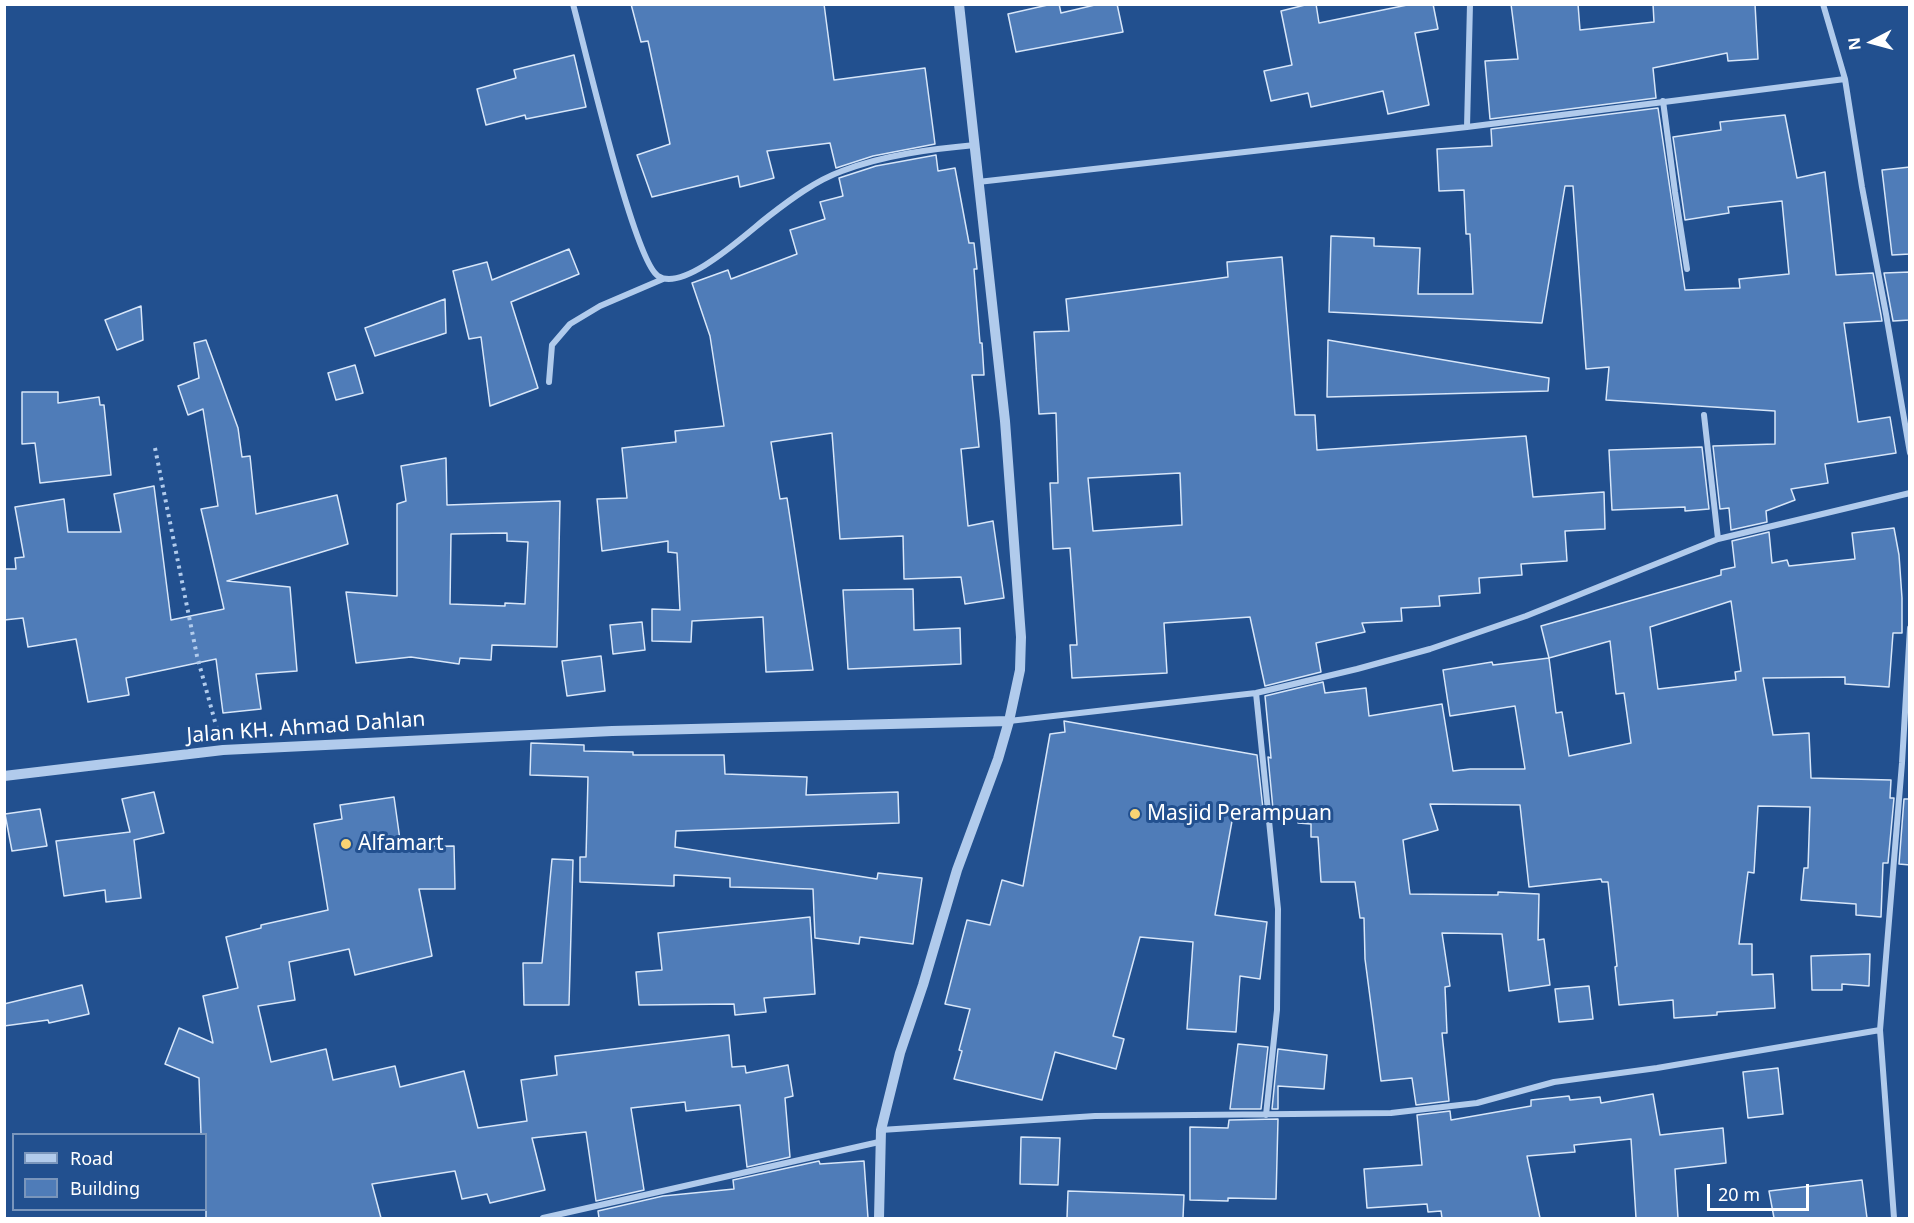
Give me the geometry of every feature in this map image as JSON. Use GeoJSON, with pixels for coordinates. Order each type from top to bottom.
{"type":"FeatureCollection","features":[{"type":"Feature","properties":{"kind":"street"},"geometry":{"type":"LineString","coordinates":[[573,4],[616,171],[642,248],[655,275],[663,279]]}},
{"type":"Feature","properties":{"kind":"street"},"geometry":{"type":"LineString","coordinates":[[879,1218],[879,1142],[900,1053],[957,870],[998,759],[1020,670],[1021,637],[1005,421],[959,4]]}},
{"type":"Feature","properties":{"kind":"street"},"geometry":{"type":"LineString","coordinates":[[1467,127],[1470,4]]}},
{"type":"Feature","properties":{"kind":"street"},"geometry":{"type":"LineString","coordinates":[[1823,4],[1845,79],[1910,453]]}},
{"type":"Feature","properties":{"kind":"street"},"geometry":{"type":"LineString","coordinates":[[977,182],[1467,127],[1845,79]]}},
{"type":"Feature","properties":{"kind":"street"},"geometry":{"type":"LineString","coordinates":[[1663,101],[1687,269]]}},
{"type":"Feature","properties":{"kind":"street"},"geometry":{"type":"LineString","coordinates":[[549,382],[552,345],[570,324],[600,306],[663,279],[676,279],[699,269],[809,188],[842,171],[892,157],[975,145]]}},
{"type":"Feature","properties":{"kind":"street"},"geometry":{"type":"LineString","coordinates":[[1704,415],[1718,539]]}},
{"type":"Feature","properties":{"kind":"street"},"geometry":{"type":"LineString","coordinates":[[1009,721],[1256,693],[1356,669],[1430,649],[1526,616],[1718,539],[1910,493]]}},
{"type":"Feature","properties":{"kind":"street"},"geometry":{"type":"LineString","coordinates":[[1894,1218],[1880,1030],[1902,763],[1910,628]]}},
{"type":"Feature","properties":{"kind":"street"},"geometry":{"type":"LineString","coordinates":[[1256,693],[1278,909],[1277,1010],[1266,1115]]}},
{"type":"Feature","properties":{"kind":"street","name":"Jalan KH. Ahmad Dahlan"},"geometry":{"type":"LineString","coordinates":[[4,776],[223,750],[612,730],[1009,721]]}},
{"type":"Feature","properties":{"kind":"street"},"geometry":{"type":"LineString","coordinates":[[881,1130],[1095,1116],[1391,1113],[1477,1103],[1554,1082],[1657,1068],[1880,1030]]}},
{"type":"Feature","properties":{"kind":"street"},"geometry":{"type":"LineString","coordinates":[[543,1218],[879,1142]]}},
{"type":"Feature","properties":{"kind":"path"},"geometry":{"type":"LineString","coordinates":[[155,448],[197,656],[223,750]]}},
{"type":"Feature","properties":{"kind":"building"},"geometry":{"type":"Polygon","coordinates":[[[631,4],[824,4],[834,80],[925,68],[935,144],[873,156],[836,168],[830,143],[767,151],[774,178],[740,187],[738,176],[652,197],[637,155],[670,144],[648,41],[641,42],[631,4]]]}},
{"type":"Feature","properties":{"kind":"building"},"geometry":{"type":"Polygon","coordinates":[[[1059,4],[1061,13],[1099,4],[1117,4],[1123,32],[1016,52],[1008,14],[1059,4]]]}},
{"type":"Feature","properties":{"kind":"building"},"geometry":{"type":"Polygon","coordinates":[[[1316,4],[1319,23],[1412,4],[1433,4],[1438,29],[1415,33],[1429,105],[1388,114],[1383,91],[1311,107],[1308,93],[1271,101],[1264,71],[1292,65],[1281,11],[1316,4]]]}},
{"type":"Feature","properties":{"kind":"building"},"geometry":{"type":"Polygon","coordinates":[[[1511,4],[1578,4],[1580,30],[1654,22],[1653,4],[1755,4],[1758,59],[1728,61],[1727,53],[1653,68],[1656,98],[1490,119],[1485,61],[1518,59],[1511,4]]]}},
{"type":"Feature","properties":{"kind":"building"},"geometry":{"type":"Polygon","coordinates":[[[574,55],[586,107],[526,119],[525,115],[486,125],[477,89],[516,78],[514,70],[574,55]]]}},
{"type":"Feature","properties":{"kind":"building"},"geometry":{"type":"Polygon","coordinates":[[[1658,108],[1685,290],[1740,288],[1739,279],[1789,274],[1782,201],[1728,207],[1729,213],[1685,220],[1673,137],[1721,130],[1720,122],[1785,115],[1797,178],[1825,172],[1836,275],[1873,273],[1881,315],[1882,321],[1844,323],[1858,422],[1890,417],[1896,453],[1825,464],[1828,483],[1791,489],[1795,500],[1766,511],[1767,522],[1731,530],[1729,508],[1720,509],[1713,446],[1775,444],[1775,411],[1606,400],[1609,367],[1586,369],[1573,186],[1565,186],[1542,323],[1329,312],[1331,236],[1374,238],[1374,246],[1420,248],[1418,294],[1473,294],[1470,234],[1466,234],[1464,190],[1439,191],[1437,149],[1492,146],[1491,129],[1658,108]]]}},
{"type":"Feature","properties":{"kind":"building"},"geometry":{"type":"Polygon","coordinates":[[[936,155],[938,171],[955,168],[969,243],[974,243],[977,269],[974,269],[984,375],[972,375],[979,447],[961,449],[968,526],[993,521],[1004,598],[965,604],[961,577],[904,579],[903,536],[840,539],[832,433],[771,442],[780,499],[787,498],[813,670],[766,672],[763,617],[692,621],[691,642],[652,641],[652,609],[680,610],[677,553],[668,552],[668,541],[602,551],[597,499],[627,498],[622,448],[676,442],[675,431],[724,426],[710,336],[692,283],[728,270],[731,279],[797,254],[790,230],[825,219],[820,202],[843,196],[839,178],[876,166],[936,155]]]}},
{"type":"Feature","properties":{"kind":"building"},"geometry":{"type":"Polygon","coordinates":[[[1910,167],[1910,254],[1892,255],[1882,170],[1910,167]]]}},
{"type":"Feature","properties":{"kind":"building"},"geometry":{"type":"Polygon","coordinates":[[[569,249],[579,274],[511,302],[538,388],[490,406],[481,337],[469,339],[453,271],[487,262],[492,280],[569,249]]]}},
{"type":"Feature","properties":{"kind":"building"},"geometry":{"type":"Polygon","coordinates":[[[1282,257],[1295,415],[1315,415],[1317,450],[1526,436],[1533,497],[1604,492],[1605,529],[1565,531],[1567,561],[1521,564],[1522,575],[1479,578],[1480,593],[1439,596],[1440,606],[1401,608],[1402,621],[1362,623],[1365,632],[1316,643],[1321,672],[1265,686],[1250,617],[1164,623],[1167,673],[1072,678],[1070,645],[1077,645],[1070,548],[1053,549],[1050,483],[1058,483],[1056,413],[1039,414],[1034,332],[1069,331],[1066,299],[1228,277],[1227,262],[1282,257]],[[1180,473],[1088,478],[1093,531],[1182,525],[1180,473]]]}},
{"type":"Feature","properties":{"kind":"building"},"geometry":{"type":"Polygon","coordinates":[[[1910,272],[1910,320],[1893,321],[1884,273],[1910,272]]]}},
{"type":"Feature","properties":{"kind":"building"},"geometry":{"type":"Polygon","coordinates":[[[445,299],[446,333],[375,356],[365,328],[445,299]]]}},
{"type":"Feature","properties":{"kind":"building"},"geometry":{"type":"Polygon","coordinates":[[[141,306],[143,340],[117,350],[105,320],[141,306]]]}},
{"type":"Feature","properties":{"kind":"building"},"geometry":{"type":"Polygon","coordinates":[[[206,340],[238,428],[242,457],[250,456],[256,514],[337,495],[348,544],[227,581],[290,587],[297,671],[256,674],[261,709],[223,713],[216,659],[126,678],[129,695],[88,702],[76,639],[28,647],[23,618],[4,620],[4,569],[16,569],[15,558],[24,557],[15,507],[64,499],[68,532],[121,532],[114,494],[154,486],[171,620],[224,609],[201,509],[218,506],[203,409],[188,415],[178,386],[199,378],[194,343],[206,340]]]}},
{"type":"Feature","properties":{"kind":"building"},"geometry":{"type":"Polygon","coordinates":[[[1328,340],[1549,378],[1548,391],[1327,397],[1328,340]]]}},
{"type":"Feature","properties":{"kind":"building"},"geometry":{"type":"Polygon","coordinates":[[[355,365],[363,393],[336,400],[328,373],[355,365]]]}},
{"type":"Feature","properties":{"kind":"building"},"geometry":{"type":"Polygon","coordinates":[[[22,392],[58,392],[58,403],[99,397],[100,405],[104,405],[111,475],[40,483],[35,443],[22,444],[22,392]]]}},
{"type":"Feature","properties":{"kind":"building"},"geometry":{"type":"Polygon","coordinates":[[[1702,447],[1709,509],[1685,511],[1685,507],[1612,510],[1609,450],[1702,447]]]}},
{"type":"Feature","properties":{"kind":"building"},"geometry":{"type":"Polygon","coordinates":[[[446,458],[447,505],[560,501],[557,647],[492,645],[491,660],[460,658],[459,664],[411,657],[356,663],[346,592],[397,596],[397,504],[406,501],[401,466],[446,458]],[[507,533],[451,534],[450,604],[505,606],[505,603],[525,604],[528,542],[507,541],[507,533]]]}},
{"type":"Feature","properties":{"kind":"building"},"geometry":{"type":"Polygon","coordinates":[[[1894,528],[1899,555],[1902,633],[1893,633],[1889,687],[1845,684],[1845,677],[1763,678],[1773,735],[1809,733],[1811,778],[1891,780],[1890,798],[1894,798],[1888,863],[1883,863],[1881,917],[1856,915],[1856,904],[1801,900],[1804,868],[1808,868],[1810,807],[1758,806],[1754,873],[1748,872],[1739,944],[1752,944],[1752,975],[1773,974],[1775,1008],[1674,1018],[1673,1000],[1619,1005],[1608,882],[1602,882],[1601,879],[1529,887],[1520,805],[1430,804],[1438,830],[1403,840],[1410,894],[1498,895],[1498,892],[1539,894],[1538,940],[1544,939],[1550,985],[1509,991],[1502,934],[1442,933],[1450,986],[1445,987],[1447,1033],[1442,1033],[1449,1101],[1416,1105],[1412,1078],[1381,1081],[1365,959],[1364,918],[1360,918],[1355,882],[1321,882],[1318,837],[1311,837],[1311,824],[1298,823],[1298,808],[1273,809],[1265,696],[1323,682],[1325,693],[1366,688],[1369,716],[1442,704],[1453,771],[1525,769],[1515,706],[1450,716],[1443,670],[1492,662],[1493,665],[1549,658],[1541,626],[1721,575],[1721,570],[1735,567],[1732,541],[1769,532],[1772,563],[1787,560],[1789,566],[1855,559],[1852,533],[1894,528]],[[1731,601],[1650,627],[1658,689],[1736,680],[1735,672],[1741,671],[1731,601]],[[1610,641],[1549,658],[1556,713],[1562,712],[1569,756],[1631,743],[1624,693],[1616,694],[1610,641]]]}},
{"type":"Feature","properties":{"kind":"building"},"geometry":{"type":"Polygon","coordinates":[[[913,589],[914,630],[960,628],[961,664],[848,669],[843,590],[913,589]]]}},
{"type":"Feature","properties":{"kind":"building"},"geometry":{"type":"Polygon","coordinates":[[[642,622],[645,650],[613,654],[610,625],[642,622]]]}},
{"type":"Feature","properties":{"kind":"building"},"geometry":{"type":"Polygon","coordinates":[[[601,656],[605,691],[567,696],[562,661],[601,656]]]}},
{"type":"Feature","properties":{"kind":"building"},"geometry":{"type":"Polygon","coordinates":[[[1064,721],[1257,755],[1263,809],[1234,810],[1215,915],[1267,922],[1260,979],[1240,976],[1236,1032],[1187,1029],[1193,942],[1140,937],[1113,1036],[1124,1039],[1116,1069],[1055,1052],[1042,1100],[954,1079],[970,1009],[945,1004],[967,920],[990,925],[1002,880],[1023,886],[1050,734],[1065,732],[1064,721]]]}},
{"type":"Feature","properties":{"kind":"building"},"geometry":{"type":"Polygon","coordinates":[[[531,743],[584,745],[584,751],[633,752],[633,755],[724,755],[725,774],[807,777],[806,795],[898,792],[899,823],[676,831],[675,847],[877,879],[878,873],[922,878],[913,944],[860,937],[859,944],[815,938],[813,889],[730,887],[730,878],[674,875],[674,886],[580,882],[580,857],[586,857],[588,777],[530,775],[531,743]]]}},
{"type":"Feature","properties":{"kind":"building"},"geometry":{"type":"Polygon","coordinates":[[[154,792],[164,833],[134,840],[141,898],[106,902],[105,890],[64,896],[56,841],[130,832],[122,799],[154,792]]]}},
{"type":"Feature","properties":{"kind":"building"},"geometry":{"type":"Polygon","coordinates":[[[394,797],[401,847],[454,846],[455,889],[419,889],[432,956],[355,975],[349,949],[289,962],[295,1000],[258,1006],[271,1062],[326,1049],[333,1080],[395,1066],[400,1087],[464,1071],[478,1128],[527,1121],[521,1080],[557,1075],[555,1056],[729,1035],[732,1067],[745,1066],[746,1073],[788,1065],[793,1096],[785,1098],[790,1157],[747,1167],[740,1105],[686,1111],[685,1102],[631,1108],[644,1190],[596,1201],[586,1132],[532,1138],[545,1190],[490,1203],[487,1194],[462,1199],[455,1171],[372,1184],[381,1218],[206,1218],[207,1133],[201,1133],[199,1078],[165,1064],[179,1028],[213,1043],[203,996],[238,988],[226,937],[261,928],[261,925],[328,910],[314,824],[342,819],[340,805],[394,797]]]}},
{"type":"Feature","properties":{"kind":"building"},"geometry":{"type":"Polygon","coordinates":[[[1904,799],[1910,799],[1910,865],[1899,864],[1904,799]]]}},
{"type":"Feature","properties":{"kind":"building"},"geometry":{"type":"Polygon","coordinates":[[[40,809],[47,846],[12,851],[5,814],[40,809]]]}},
{"type":"Feature","properties":{"kind":"building"},"geometry":{"type":"Polygon","coordinates":[[[552,859],[573,860],[569,1005],[524,1005],[523,963],[542,963],[552,859]]]}},
{"type":"Feature","properties":{"kind":"building"},"geometry":{"type":"Polygon","coordinates":[[[810,917],[815,994],[764,998],[766,1012],[735,1015],[734,1004],[639,1005],[636,972],[662,970],[658,933],[810,917]]]}},
{"type":"Feature","properties":{"kind":"building"},"geometry":{"type":"Polygon","coordinates":[[[1870,954],[1869,986],[1842,984],[1842,990],[1812,990],[1811,956],[1870,954]]]}},
{"type":"Feature","properties":{"kind":"building"},"geometry":{"type":"Polygon","coordinates":[[[82,985],[89,1014],[49,1023],[48,1020],[4,1026],[4,1004],[82,985]]]}},
{"type":"Feature","properties":{"kind":"building"},"geometry":{"type":"Polygon","coordinates":[[[1589,986],[1593,1019],[1559,1022],[1555,989],[1589,986]]]}},
{"type":"Feature","properties":{"kind":"building"},"geometry":{"type":"Polygon","coordinates":[[[1238,1044],[1268,1047],[1261,1109],[1230,1109],[1238,1044]]]}},
{"type":"Feature","properties":{"kind":"building"},"geometry":{"type":"Polygon","coordinates":[[[1278,1049],[1327,1055],[1324,1089],[1278,1086],[1278,1109],[1272,1109],[1278,1049]]]}},
{"type":"Feature","properties":{"kind":"building"},"geometry":{"type":"Polygon","coordinates":[[[1778,1068],[1783,1114],[1748,1118],[1743,1072],[1778,1068]]]}},
{"type":"Feature","properties":{"kind":"building"},"geometry":{"type":"Polygon","coordinates":[[[1653,1094],[1660,1135],[1723,1128],[1726,1163],[1675,1169],[1678,1218],[1636,1218],[1631,1139],[1574,1145],[1575,1152],[1527,1156],[1540,1218],[1442,1218],[1441,1211],[1428,1212],[1427,1204],[1367,1208],[1364,1169],[1422,1165],[1417,1115],[1450,1111],[1451,1120],[1531,1106],[1531,1100],[1569,1096],[1570,1100],[1600,1097],[1601,1103],[1653,1094]]]}},
{"type":"Feature","properties":{"kind":"building"},"geometry":{"type":"Polygon","coordinates":[[[1278,1119],[1276,1199],[1190,1200],[1190,1127],[1228,1128],[1229,1120],[1278,1119]]]}},
{"type":"Feature","properties":{"kind":"building"},"geometry":{"type":"Polygon","coordinates":[[[1021,1137],[1060,1138],[1058,1185],[1020,1184],[1021,1137]]]}},
{"type":"Feature","properties":{"kind":"building"},"geometry":{"type":"Polygon","coordinates":[[[819,1161],[820,1164],[864,1161],[868,1218],[599,1218],[598,1211],[663,1196],[734,1189],[733,1180],[819,1161]]]}},
{"type":"Feature","properties":{"kind":"building"},"geometry":{"type":"Polygon","coordinates":[[[1862,1180],[1867,1218],[1774,1218],[1769,1191],[1862,1180]]]}},
{"type":"Feature","properties":{"kind":"building"},"geometry":{"type":"Polygon","coordinates":[[[1068,1191],[1184,1195],[1183,1218],[1067,1218],[1068,1191]]]}},
{"type":"Feature","properties":{"kind":"place","name":"Masjid Perampuan"},"geometry":{"type":"Point","coordinates":[1135,814]}},
{"type":"Feature","properties":{"kind":"place","name":"Alfamart"},"geometry":{"type":"Point","coordinates":[346,844]}}]}
